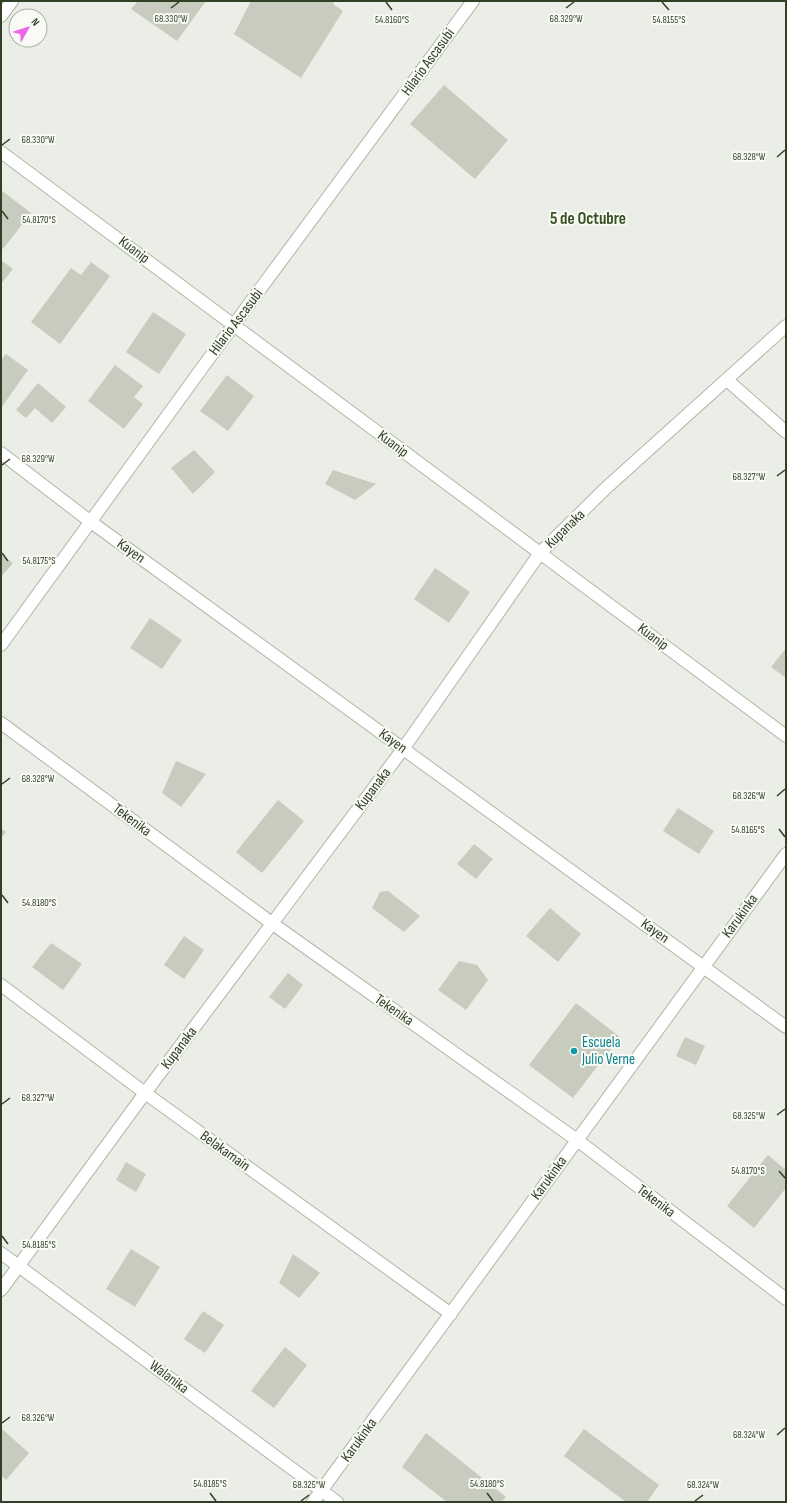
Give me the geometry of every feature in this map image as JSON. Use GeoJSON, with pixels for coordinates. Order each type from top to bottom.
{"type":"FeatureCollection","features":[{"type":"Feature","properties":{"kind":"street"},"geometry":{"type":"LineString","coordinates":[[1,16],[12,1]]}},
{"type":"Feature","properties":{"kind":"street","name":"Hilario Ascasubi"},"geometry":{"type":"LineString","coordinates":[[1,645],[234,325],[473,1]]}},
{"type":"Feature","properties":{"kind":"street","name":"Kuanip"},"geometry":{"type":"LineString","coordinates":[[1,152],[786,736]]}},
{"type":"Feature","properties":{"kind":"street","name":"Kupanaka"},"geometry":{"type":"LineString","coordinates":[[1,1290],[145,1093],[403,749],[540,553],[606,488],[786,326]]}},
{"type":"Feature","properties":{"kind":"street"},"geometry":{"type":"LineString","coordinates":[[727,380],[786,432]]}},
{"type":"Feature","properties":{"kind":"street","name":"Kayen"},"geometry":{"type":"LineString","coordinates":[[1,453],[91,522],[786,1027]]}},
{"type":"Feature","properties":{"kind":"street","name":"Tekenika"},"geometry":{"type":"LineString","coordinates":[[1,723],[272,924],[576,1140],[786,1299]]}},
{"type":"Feature","properties":{"kind":"street","name":"Karukinka"},"geometry":{"type":"LineString","coordinates":[[313,1502],[786,854]]}},
{"type":"Feature","properties":{"kind":"street","name":"Belakamain"},"geometry":{"type":"LineString","coordinates":[[1,985],[145,1093],[451,1314]]}},
{"type":"Feature","properties":{"kind":"street","name":"Walanika"},"geometry":{"type":"LineString","coordinates":[[1,1253],[337,1502]]}},
{"type":"Feature","properties":{"kind":"building"},"geometry":{"type":"Polygon","coordinates":[[[138,1],[206,1],[177,41],[131,9],[138,1]]]}},
{"type":"Feature","properties":{"kind":"building"},"geometry":{"type":"Polygon","coordinates":[[[251,1],[335,1],[333,4],[343,11],[301,78],[234,34],[251,1]]]}},
{"type":"Feature","properties":{"kind":"building"},"geometry":{"type":"Polygon","coordinates":[[[444,85],[508,140],[475,179],[410,124],[444,85]]]}},
{"type":"Feature","properties":{"kind":"building"},"geometry":{"type":"Polygon","coordinates":[[[1,190],[31,213],[3,249],[1,248],[1,190]]]}},
{"type":"Feature","properties":{"kind":"building"},"geometry":{"type":"Polygon","coordinates":[[[1,260],[13,269],[1,284],[1,260]]]}},
{"type":"Feature","properties":{"kind":"building"},"geometry":{"type":"Polygon","coordinates":[[[91,262],[110,276],[60,344],[31,322],[71,268],[81,275],[91,262]]]}},
{"type":"Feature","properties":{"kind":"building"},"geometry":{"type":"Polygon","coordinates":[[[153,312],[186,334],[159,374],[126,352],[153,312]]]}},
{"type":"Feature","properties":{"kind":"building"},"geometry":{"type":"Polygon","coordinates":[[[6,354],[28,370],[1,408],[1,360],[6,354]]]}},
{"type":"Feature","properties":{"kind":"building"},"geometry":{"type":"Polygon","coordinates":[[[115,365],[143,386],[134,397],[143,404],[124,429],[88,401],[115,365]]]}},
{"type":"Feature","properties":{"kind":"building"},"geometry":{"type":"Polygon","coordinates":[[[227,375],[254,396],[228,431],[200,411],[227,375]]]}},
{"type":"Feature","properties":{"kind":"building"},"geometry":{"type":"Polygon","coordinates":[[[38,383],[66,407],[52,423],[35,408],[26,418],[16,410],[38,383]]]}},
{"type":"Feature","properties":{"kind":"building"},"geometry":{"type":"Polygon","coordinates":[[[194,450],[215,472],[193,494],[171,468],[194,450]]]}},
{"type":"Feature","properties":{"kind":"building"},"geometry":{"type":"Polygon","coordinates":[[[333,470],[376,484],[355,500],[325,484],[333,470]]]}},
{"type":"Feature","properties":{"kind":"building"},"geometry":{"type":"Polygon","coordinates":[[[1,555],[13,563],[1,577],[1,555]]]}},
{"type":"Feature","properties":{"kind":"building"},"geometry":{"type":"Polygon","coordinates":[[[435,568],[470,592],[449,623],[414,599],[435,568]]]}},
{"type":"Feature","properties":{"kind":"building"},"geometry":{"type":"Polygon","coordinates":[[[150,618],[182,640],[162,669],[130,648],[150,618]]]}},
{"type":"Feature","properties":{"kind":"building"},"geometry":{"type":"Polygon","coordinates":[[[786,648],[786,678],[771,667],[786,648]]]}},
{"type":"Feature","properties":{"kind":"building"},"geometry":{"type":"Polygon","coordinates":[[[176,761],[206,774],[181,807],[162,793],[176,761]]]}},
{"type":"Feature","properties":{"kind":"building"},"geometry":{"type":"Polygon","coordinates":[[[278,800],[304,821],[262,873],[236,852],[278,800]]]}},
{"type":"Feature","properties":{"kind":"building"},"geometry":{"type":"Polygon","coordinates":[[[678,808],[714,831],[699,854],[663,831],[678,808]]]}},
{"type":"Feature","properties":{"kind":"building"},"geometry":{"type":"Polygon","coordinates":[[[1,828],[6,832],[1,838],[1,828]]]}},
{"type":"Feature","properties":{"kind":"building"},"geometry":{"type":"Polygon","coordinates":[[[474,844],[493,859],[476,879],[457,864],[474,844]]]}},
{"type":"Feature","properties":{"kind":"building"},"geometry":{"type":"Polygon","coordinates":[[[388,891],[420,916],[404,932],[372,908],[380,892],[388,891]]]}},
{"type":"Feature","properties":{"kind":"building"},"geometry":{"type":"Polygon","coordinates":[[[550,908],[581,934],[558,962],[526,936],[550,908]]]}},
{"type":"Feature","properties":{"kind":"building"},"geometry":{"type":"Polygon","coordinates":[[[184,936],[204,950],[184,979],[164,965],[184,936]]]}},
{"type":"Feature","properties":{"kind":"building"},"geometry":{"type":"Polygon","coordinates":[[[51,943],[82,964],[63,990],[32,967],[51,943]]]}},
{"type":"Feature","properties":{"kind":"building"},"geometry":{"type":"Polygon","coordinates":[[[459,961],[477,965],[488,980],[466,1010],[438,990],[459,961]]]}},
{"type":"Feature","properties":{"kind":"building"},"geometry":{"type":"Polygon","coordinates":[[[288,973],[303,985],[285,1009],[269,997],[288,973]]]}},
{"type":"Feature","properties":{"kind":"building","name":"Escuela Julio Verne"},"geometry":{"type":"Polygon","coordinates":[[[576,1003],[620,1037],[573,1098],[529,1065],[576,1003]]]}},
{"type":"Feature","properties":{"kind":"building"},"geometry":{"type":"Polygon","coordinates":[[[685,1037],[705,1046],[696,1065],[676,1056],[685,1037]]]}},
{"type":"Feature","properties":{"kind":"building"},"geometry":{"type":"Polygon","coordinates":[[[768,1155],[786,1170],[786,1188],[754,1228],[727,1206],[768,1155]]]}},
{"type":"Feature","properties":{"kind":"building"},"geometry":{"type":"Polygon","coordinates":[[[126,1162],[146,1174],[136,1192],[116,1180],[126,1162]]]}},
{"type":"Feature","properties":{"kind":"building"},"geometry":{"type":"Polygon","coordinates":[[[131,1249],[160,1267],[135,1307],[106,1289],[131,1249]]]}},
{"type":"Feature","properties":{"kind":"building"},"geometry":{"type":"Polygon","coordinates":[[[293,1254],[320,1273],[299,1298],[279,1283],[293,1254]]]}},
{"type":"Feature","properties":{"kind":"building"},"geometry":{"type":"Polygon","coordinates":[[[203,1311],[224,1325],[205,1353],[184,1339],[203,1311]]]}},
{"type":"Feature","properties":{"kind":"building"},"geometry":{"type":"Polygon","coordinates":[[[285,1347],[307,1365],[274,1408],[251,1391],[285,1347]]]}},
{"type":"Feature","properties":{"kind":"building"},"geometry":{"type":"Polygon","coordinates":[[[2,1429],[29,1453],[6,1480],[1,1475],[2,1429]]]}},
{"type":"Feature","properties":{"kind":"building"},"geometry":{"type":"Polygon","coordinates":[[[584,1429],[659,1485],[647,1502],[626,1502],[564,1456],[584,1429]]]}},
{"type":"Feature","properties":{"kind":"building"},"geometry":{"type":"Polygon","coordinates":[[[426,1433],[506,1497],[501,1502],[447,1502],[402,1467],[426,1433]]]}},
{"type":"Feature","properties":{"kind":"place","name":"Escuela Julio Verne"},"geometry":{"type":"Point","coordinates":[574,1051]}},
{"type":"Feature","properties":{"kind":"district","name":"5 de Octubre"},"geometry":{"type":"Point","coordinates":[588,219]}}]}
